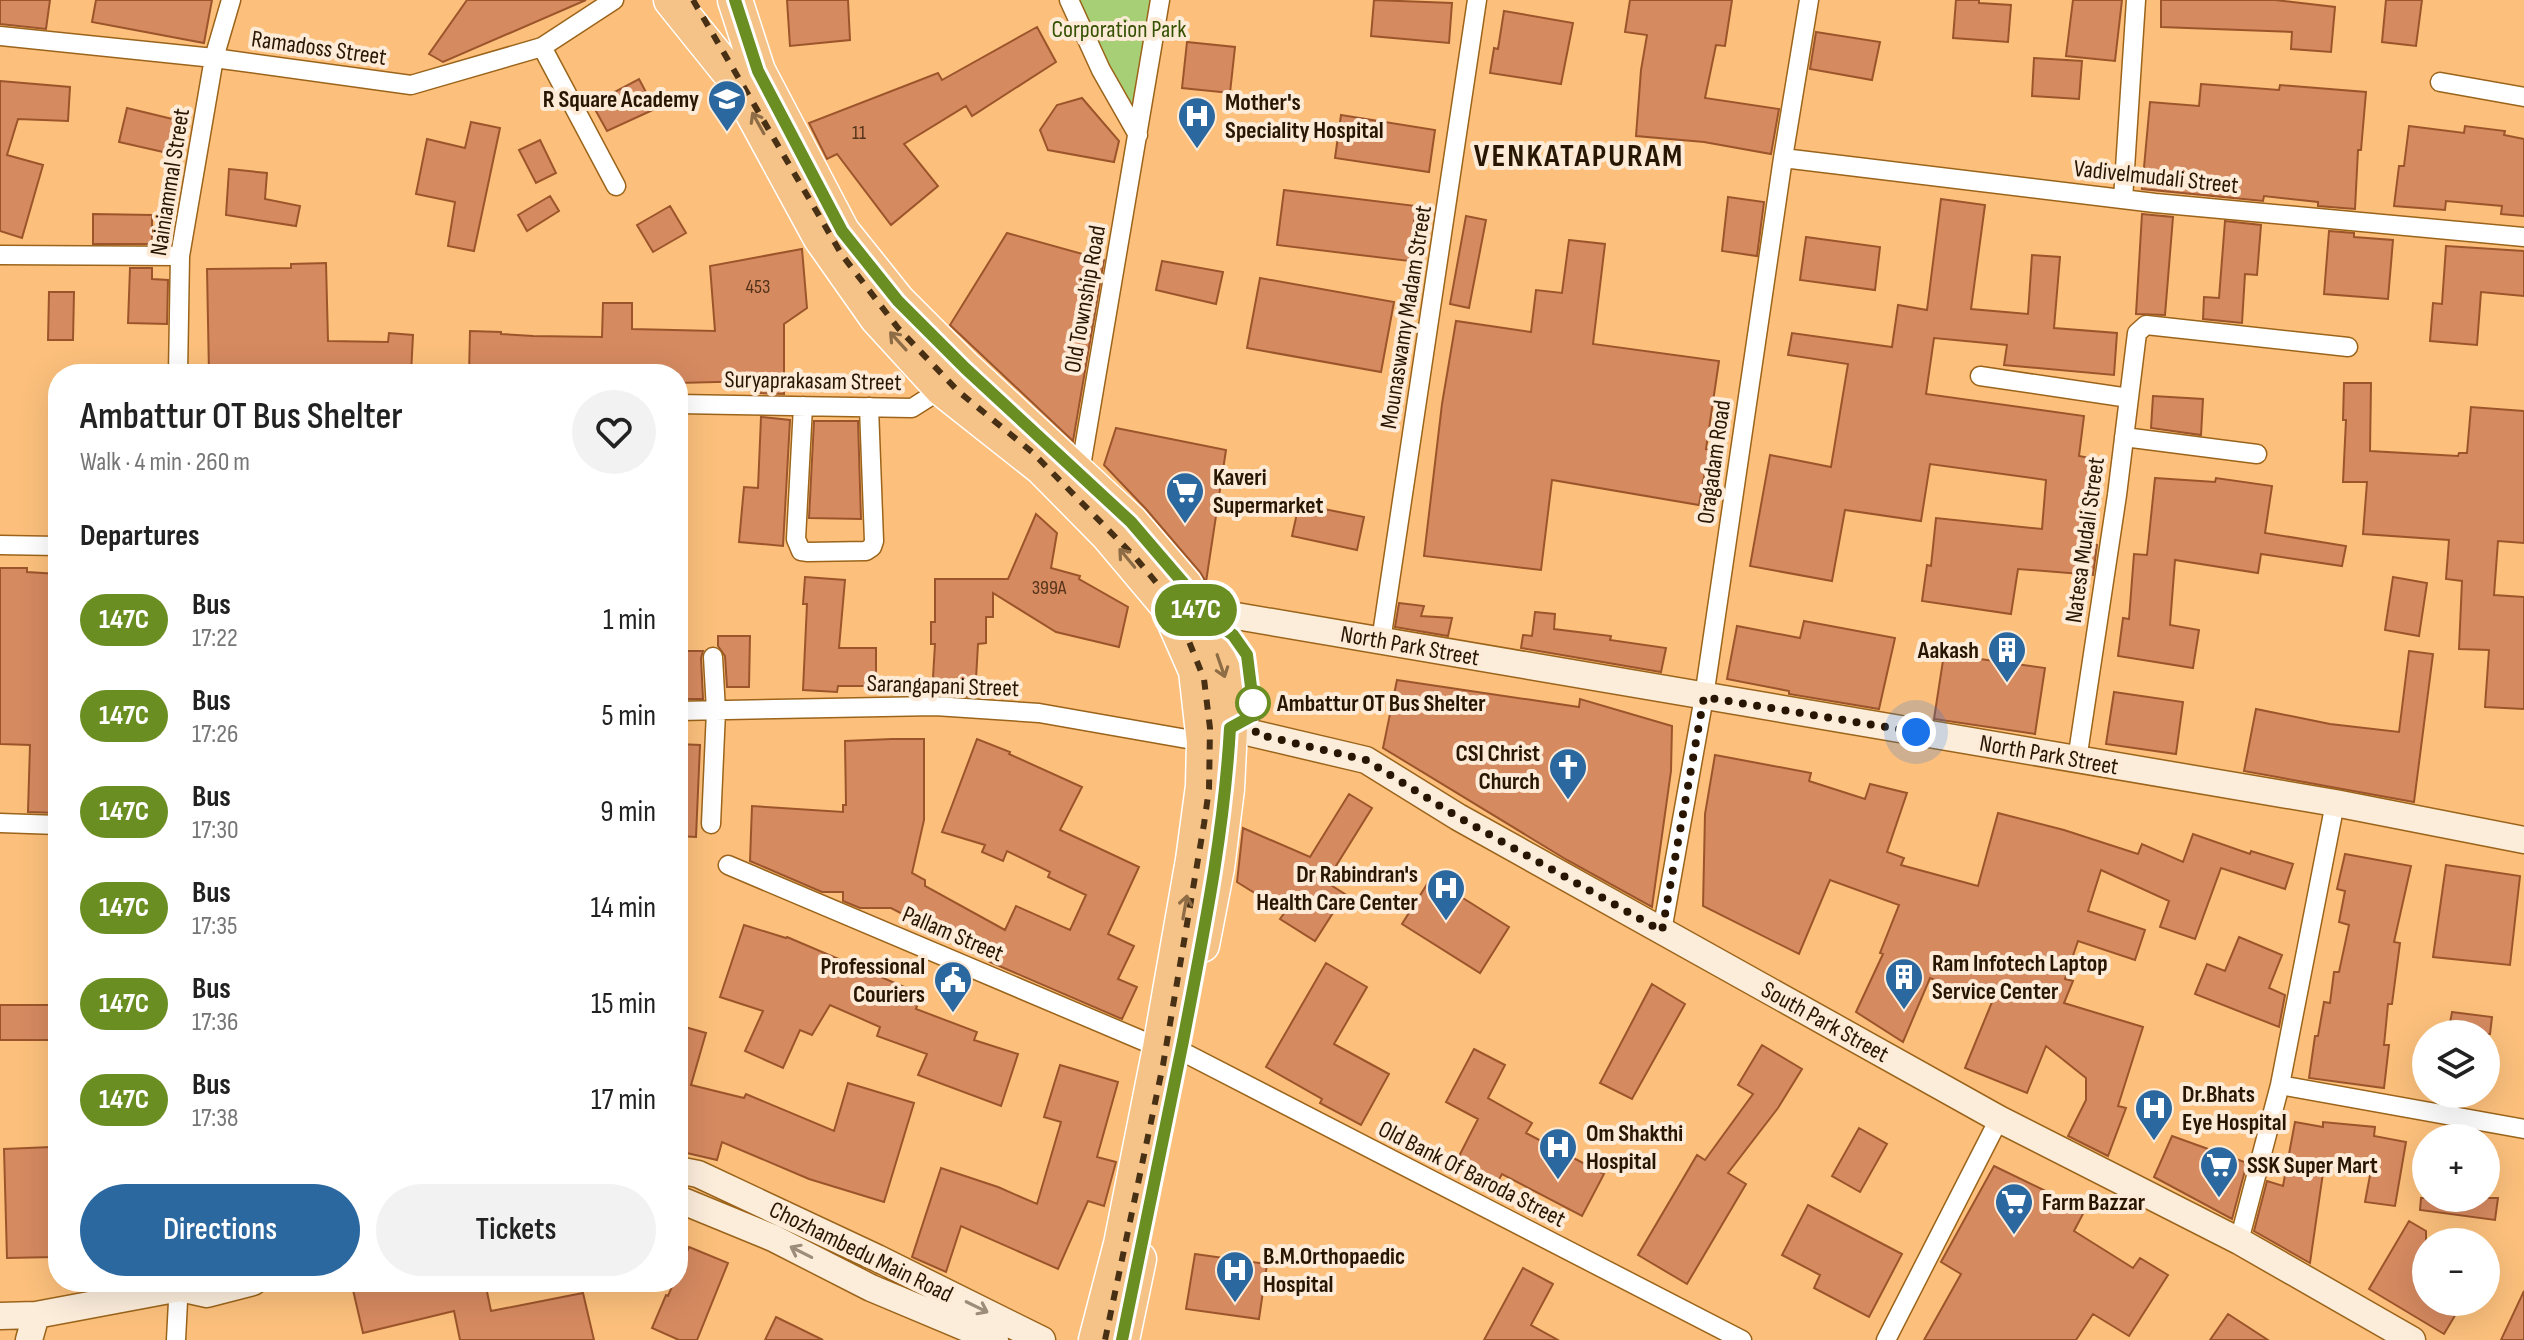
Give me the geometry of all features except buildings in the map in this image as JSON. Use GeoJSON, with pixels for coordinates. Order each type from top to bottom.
{"type":"FeatureCollection","features":[{"type":"Feature","properties":{"kind":"highway"},"geometry":{"type":"LineString","coordinates":[[671,0],[733,77],[820,237],[877,318],[942,389],[1042,468],[1108,535],[1167,605],[1196,671],[1217,735],[1227,789],[1217,868],[1096,1340]]}},
{"type":"Feature","properties":{"kind":"highway"},"geometry":{"type":"LineString","coordinates":[[735,0],[758,71],[842,231],[898,301],[965,368],[1131,522],[1185,585],[1224,671],[1217,735]]}},
{"type":"Feature","properties":{"kind":"highway"},"geometry":{"type":"LineString","coordinates":[[1122,1340],[1170,1050]]}},
{"type":"Feature","properties":{"kind":"street","name":"Nainiammal Street"},"geometry":{"type":"LineString","coordinates":[[178,364],[180,256],[214,58],[231,0]]}},
{"type":"Feature","properties":{"kind":"street","name":"Ramadoss Street"},"geometry":{"type":"LineString","coordinates":[[0,36],[214,58],[411,85],[542,47],[614,0]]}},
{"type":"Feature","properties":{"kind":"street"},"geometry":{"type":"LineString","coordinates":[[1069,0],[1101,70],[1138,135]]}},
{"type":"Feature","properties":{"kind":"street","name":"Old Township Road"},"geometry":{"type":"LineString","coordinates":[[1080,472],[1160,0]]}},
{"type":"Feature","properties":{"kind":"street","name":"Mounaswamy Madam Street"},"geometry":{"type":"LineString","coordinates":[[1381,641],[1477,0]]}},
{"type":"Feature","properties":{"kind":"street","name":"Oragadam Road"},"geometry":{"type":"LineString","coordinates":[[1662,931],[1704,697],[1809,0]]}},
{"type":"Feature","properties":{"kind":"street"},"geometry":{"type":"LineString","coordinates":[[2123,199],[2136,0]]}},
{"type":"Feature","properties":{"kind":"street"},"geometry":{"type":"LineString","coordinates":[[542,47],[616,186]]}},
{"type":"Feature","properties":{"kind":"street"},"geometry":{"type":"LineString","coordinates":[[2440,82],[2524,97]]}},
{"type":"Feature","properties":{"kind":"street","name":"Vadivelmudali Street"},"geometry":{"type":"LineString","coordinates":[[1783,158],[2123,199],[2524,237]]}},
{"type":"Feature","properties":{"kind":"street"},"geometry":{"type":"LineString","coordinates":[[0,255],[180,256]]}},
{"type":"Feature","properties":{"kind":"street","name":"Natesa Mudali Street"},"geometry":{"type":"LineString","coordinates":[[2077,760],[2140,328],[2146,325],[2348,347]]}},
{"type":"Feature","properties":{"kind":"street"},"geometry":{"type":"LineString","coordinates":[[1980,376],[2129,398]]}},
{"type":"Feature","properties":{"kind":"street","name":"Suryaprakasam Street"},"geometry":{"type":"LineString","coordinates":[[688,404],[912,408],[942,389]]}},
{"type":"Feature","properties":{"kind":"street"},"geometry":{"type":"LineString","coordinates":[[803,406],[796,539],[801,551],[808,552],[866,551],[872,547],[869,407]]}},
{"type":"Feature","properties":{"kind":"street"},"geometry":{"type":"LineString","coordinates":[[2124,437],[2257,454]]}},
{"type":"Feature","properties":{"kind":"street"},"geometry":{"type":"LineString","coordinates":[[0,545],[48,546]]}},
{"type":"Feature","properties":{"kind":"street","name":"North Park Street"},"geometry":{"type":"LineString","coordinates":[[1195,609],[2335,803],[2524,840]]}},
{"type":"Feature","properties":{"kind":"street"},"geometry":{"type":"LineString","coordinates":[[711,824],[716,711],[713,657]]}},
{"type":"Feature","properties":{"kind":"street","name":"Sarangapani Street"},"geometry":{"type":"LineString","coordinates":[[688,711],[935,706],[1039,713],[1217,735]]}},
{"type":"Feature","properties":{"kind":"street","name":"South Park Street"},"geometry":{"type":"LineString","coordinates":[[1217,735],[1366,760],[1458,817],[1999,1119],[2239,1241],[2412,1340]]}},
{"type":"Feature","properties":{"kind":"street"},"geometry":{"type":"LineString","coordinates":[[2239,1241],[2280,1085],[2335,803]]}},
{"type":"Feature","properties":{"kind":"street"},"geometry":{"type":"LineString","coordinates":[[0,823],[48,825]]}},
{"type":"Feature","properties":{"kind":"street","name":"Pallam Street"},"geometry":{"type":"LineString","coordinates":[[728,865],[1170,1050]]}},
{"type":"Feature","properties":{"kind":"street","name":"Old Bank Of Baroda Street"},"geometry":{"type":"LineString","coordinates":[[1170,1050],[1742,1340]]}},
{"type":"Feature","properties":{"kind":"street"},"geometry":{"type":"LineString","coordinates":[[2280,1085],[2524,1129]]}},
{"type":"Feature","properties":{"kind":"street"},"geometry":{"type":"LineString","coordinates":[[1886,1340],[1999,1119]]}},
{"type":"Feature","properties":{"kind":"street","name":"Chozhambedu Main Road"},"geometry":{"type":"LineString","coordinates":[[688,1172],[877,1258],[1042,1340]]}},
{"type":"Feature","properties":{"kind":"street","name":"Chozhambedu Main Road"},"geometry":{"type":"LineString","coordinates":[[688,1203],[773,1238],[871,1288],[995,1340]]}},
{"type":"Feature","properties":{"kind":"street"},"geometry":{"type":"LineString","coordinates":[[0,1316],[32,1328],[155,1292]]}},
{"type":"Feature","properties":{"kind":"street"},"geometry":{"type":"LineString","coordinates":[[176,1340],[181,1292]]}},
{"type":"Feature","properties":{"kind":"green space","name":"Corporation Park"},"geometry":{"type":"Polygon","coordinates":[[[1075,0],[1153,0],[1137,100],[1131,111],[1075,0]]]}},
{"type":"Feature","properties":{"kind":"railway"},"geometry":{"type":"LineString","coordinates":[[693,0],[842,255],[898,328],[959,392],[1032,452],[1135,557],[1174,604],[1204,679],[1210,728],[1209,789],[1204,824],[1163,1065],[1105,1340]]}},
{"type":"Feature","properties":{"kind":"bus line","name":"147C"},"geometry":{"type":"LineString","coordinates":[[735,0],[758,71],[842,231],[898,301],[965,368],[1131,522],[1185,585],[1195,609],[1233,635],[1247,655],[1253,703],[1250,717],[1230,728],[1227,789],[1217,868],[1122,1340]]}},
{"type":"Feature","properties":{"kind":"place","name":"R Square Academy"},"geometry":{"type":"Point","coordinates":[727,133]}},
{"type":"Feature","properties":{"kind":"place","name":"Mother's Speciality Hospital"},"geometry":{"type":"Point","coordinates":[1197,150]}},
{"type":"Feature","properties":{"kind":"place","name":"Kaveri Supermarket"},"geometry":{"type":"Point","coordinates":[1185,525]}},
{"type":"Feature","properties":{"kind":"place","name":"Aakash"},"geometry":{"type":"Point","coordinates":[2007,684]}},
{"type":"Feature","properties":{"kind":"place","name":"Ambattur OT Bus Shelter"},"geometry":{"type":"Point","coordinates":[1253,703]}},
{"type":"Feature","properties":{"kind":"place","name":"CSI Christ Church"},"geometry":{"type":"Point","coordinates":[1568,801]}},
{"type":"Feature","properties":{"kind":"place","name":"Dr Rabindran's Health Care Center"},"geometry":{"type":"Point","coordinates":[1446,922]}},
{"type":"Feature","properties":{"kind":"place","name":"Ram Infotech Laptop Service Center"},"geometry":{"type":"Point","coordinates":[1904,1011]}},
{"type":"Feature","properties":{"kind":"place","name":"Professional Couriers"},"geometry":{"type":"Point","coordinates":[953,1014]}},
{"type":"Feature","properties":{"kind":"place","name":"Dr.Bhats Eye Hospital"},"geometry":{"type":"Point","coordinates":[2154,1142]}},
{"type":"Feature","properties":{"kind":"place","name":"Om Shakthi Hospital"},"geometry":{"type":"Point","coordinates":[1558,1181]}},
{"type":"Feature","properties":{"kind":"place","name":"SSK Super Mart"},"geometry":{"type":"Point","coordinates":[2219,1199]}},
{"type":"Feature","properties":{"kind":"place","name":"Farm Bazzar"},"geometry":{"type":"Point","coordinates":[2014,1236]}},
{"type":"Feature","properties":{"kind":"place","name":"B.M.Orthopaedic Hospital"},"geometry":{"type":"Point","coordinates":[1235,1304]}},
{"type":"Feature","properties":{"kind":"district","name":"VENKATAPURAM"},"geometry":{"type":"Point","coordinates":[1579,156]}},
{"type":"Feature","properties":{"kind":"route"},"geometry":{"type":"LineString","coordinates":[[1253,703],[1256,734],[1335,750],[1366,760],[1458,817],[1662,931],[1704,697],[1916,732]]}}]}
